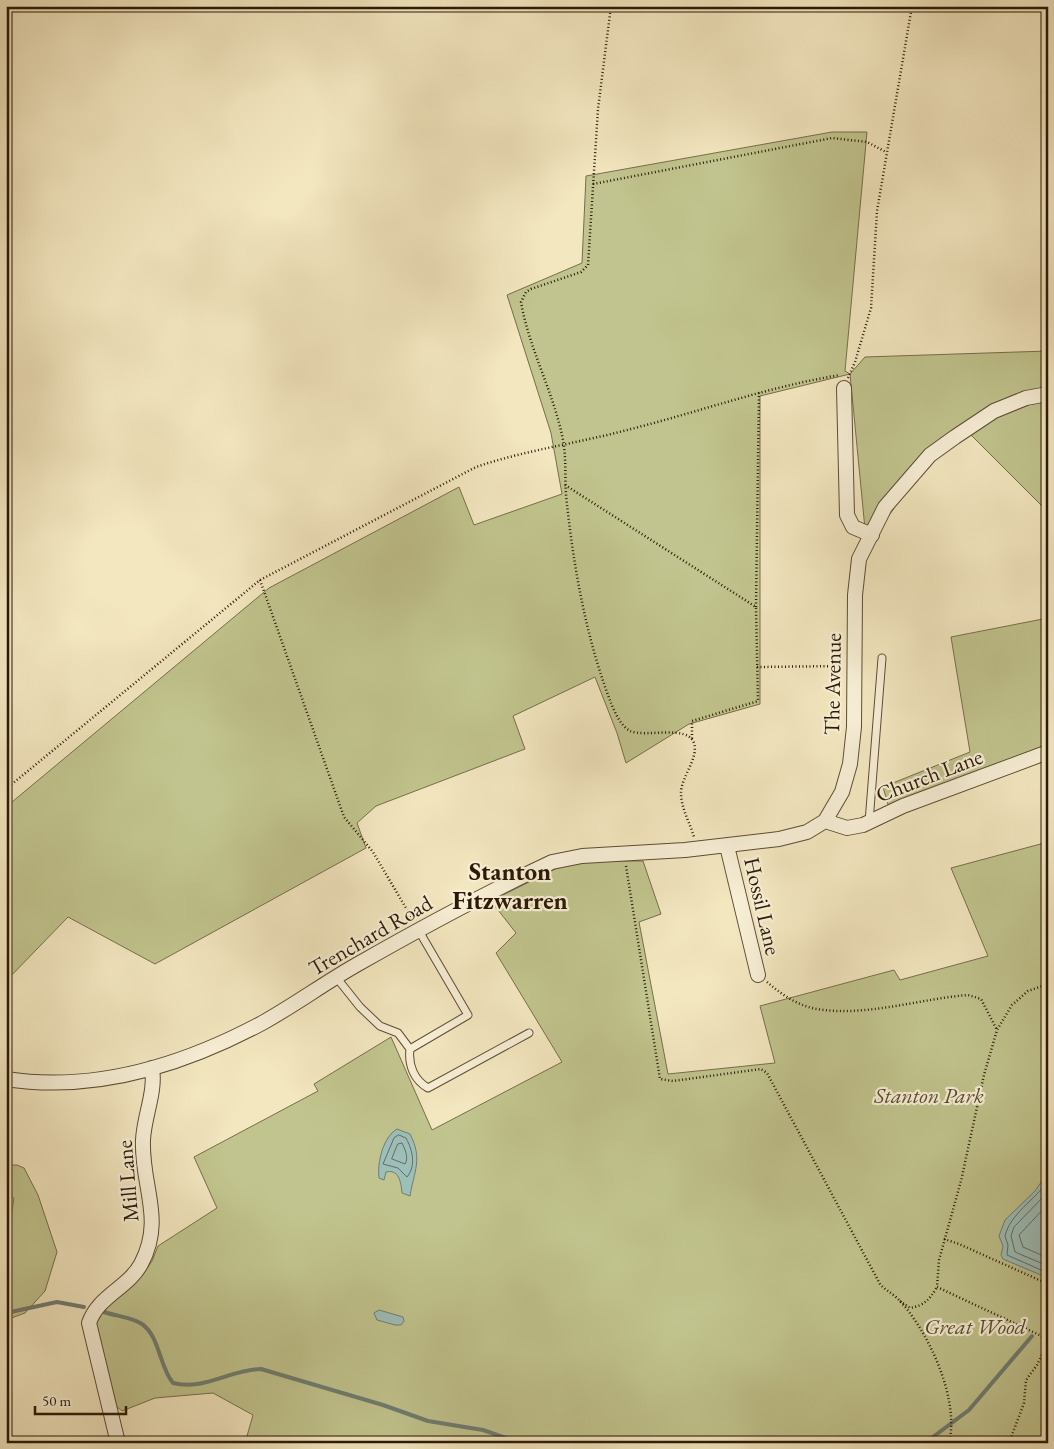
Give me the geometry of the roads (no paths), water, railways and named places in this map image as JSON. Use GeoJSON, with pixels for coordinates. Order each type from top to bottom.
{"type":"FeatureCollection","features":[{"type":"Feature","properties":{"kind":"street"},"geometry":{"type":"LineString","coordinates":[[844,388],[847,515],[854,527],[872,535]]}},
{"type":"Feature","properties":{"kind":"street","name":"The Avenue"},"geometry":{"type":"LineString","coordinates":[[821,824],[842,792],[850,764],[854,726],[855,594],[860,559],[884,507],[930,455],[994,411],[1026,398],[1048,394]]}},
{"type":"Feature","properties":{"kind":"street","name":"Church Lane"},"geometry":{"type":"LineString","coordinates":[[821,824],[847,828],[869,822],[902,806],[1048,752]]}},
{"type":"Feature","properties":{"kind":"street","name":"Trenchard Road"},"geometry":{"type":"LineString","coordinates":[[6,1079],[42,1083],[68,1082],[108,1077],[152,1068],[189,1057],[230,1040],[266,1021],[336,977],[419,931],[552,862],[582,856],[727,846],[795,836],[821,824]]}},
{"type":"Feature","properties":{"kind":"street","name":"Hossil Lane"},"geometry":{"type":"LineString","coordinates":[[727,846],[758,975]]}},
{"type":"Feature","properties":{"kind":"street","name":"Mill Lane"},"geometry":{"type":"LineString","coordinates":[[118,1443],[89,1323],[95,1308],[118,1290],[140,1266],[151,1241],[153,1217],[142,1142],[153,1085],[152,1068]]}},
{"type":"Feature","properties":{"kind":"lane"},"geometry":{"type":"LineString","coordinates":[[869,822],[882,658]]}},
{"type":"Feature","properties":{"kind":"lane"},"geometry":{"type":"LineString","coordinates":[[410,1049],[468,1015],[419,931]]}},
{"type":"Feature","properties":{"kind":"lane"},"geometry":{"type":"LineString","coordinates":[[336,977],[360,1007],[380,1026],[398,1033],[410,1049],[411,1067],[419,1083],[428,1088],[529,1033]]}},
{"type":"Feature","properties":{"kind":"water"},"geometry":{"type":"Polygon","coordinates":[[[397,1129],[410,1134],[416,1151],[417,1158],[410,1196],[402,1193],[400,1181],[394,1172],[386,1172],[384,1180],[379,1178],[382,1151],[388,1138],[397,1129]]]}},
{"type":"Feature","properties":{"kind":"water"},"geometry":{"type":"Polygon","coordinates":[[[1048,1172],[1048,1278],[1003,1259],[1001,1255],[1003,1246],[999,1236],[1005,1220],[1035,1191],[1048,1172]]]}},
{"type":"Feature","properties":{"kind":"water"},"geometry":{"type":"Polygon","coordinates":[[[379,1310],[403,1317],[404,1321],[401,1325],[395,1325],[377,1320],[374,1313],[379,1310]]]}},
{"type":"Feature","properties":{"kind":"waterway"},"geometry":{"type":"LineString","coordinates":[[6,1313],[57,1302],[84,1307]]}},
{"type":"Feature","properties":{"kind":"waterway"},"geometry":{"type":"LineString","coordinates":[[104,1312],[133,1320],[142,1324],[148,1330],[156,1344],[168,1376],[173,1383],[195,1384],[239,1372],[261,1369],[383,1405],[428,1421],[483,1430],[520,1443]]}},
{"type":"Feature","properties":{"kind":"waterway"},"geometry":{"type":"LineString","coordinates":[[925,1443],[969,1410],[1032,1336]]}},
{"type":"Feature","properties":{"kind":"district","name":"Stanton Fitzwarren"},"geometry":{"type":"Point","coordinates":[510,886]}},
{"type":"Feature","properties":{"kind":"park label","name":"Stanton Park"},"geometry":{"type":"Point","coordinates":[929,1095]}},
{"type":"Feature","properties":{"kind":"park label","name":"Great Wood"},"geometry":{"type":"Point","coordinates":[975,1326]}}]}
